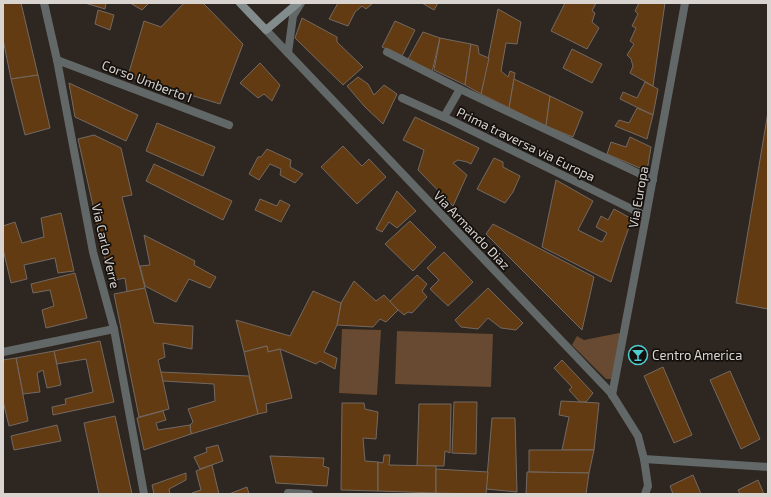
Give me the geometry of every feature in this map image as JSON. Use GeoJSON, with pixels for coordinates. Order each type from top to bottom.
{"type":"FeatureCollection","features":[{"type":"Feature","properties":{"kind":"street","name":"Via Carlo Verre"},"geometry":{"type":"LineString","coordinates":[[44,3],[57,60],[93,252],[114,329],[144,494]]}},
{"type":"Feature","properties":{"kind":"street","name":"Via Armando Diaz"},"geometry":{"type":"LineString","coordinates":[[240,3],[612,394],[638,436],[644,459],[648,486],[645,494]]}},
{"type":"Feature","properties":{"kind":"street"},"geometry":{"type":"LineString","coordinates":[[266,30],[300,3]]}},
{"type":"Feature","properties":{"kind":"street"},"geometry":{"type":"LineString","coordinates":[[288,53],[293,16],[300,3]]}},
{"type":"Feature","properties":{"kind":"street","name":"Via Europa"},"geometry":{"type":"LineString","coordinates":[[612,394],[685,3]]}},
{"type":"Feature","properties":{"kind":"street"},"geometry":{"type":"LineString","coordinates":[[387,52],[460,89]]}},
{"type":"Feature","properties":{"kind":"street","name":"Corso Umberto I"},"geometry":{"type":"LineString","coordinates":[[57,60],[229,125]]}},
{"type":"Feature","properties":{"kind":"street","name":"Prima traversa via Europa"},"geometry":{"type":"LineString","coordinates":[[646,216],[444,118],[460,89],[653,180]]}},
{"type":"Feature","properties":{"kind":"street"},"geometry":{"type":"LineString","coordinates":[[402,98],[444,118]]}},
{"type":"Feature","properties":{"kind":"street"},"geometry":{"type":"LineString","coordinates":[[3,352],[114,329]]}},
{"type":"Feature","properties":{"kind":"street"},"geometry":{"type":"LineString","coordinates":[[644,459],[768,467]]}},
{"type":"Feature","properties":{"kind":"street"},"geometry":{"type":"LineString","coordinates":[[288,493],[309,494]]}},
{"type":"Feature","properties":{"kind":"shaded area"},"geometry":{"type":"Polygon","coordinates":[[[342,329],[381,330],[377,395],[339,393],[342,329]]]}},
{"type":"Feature","properties":{"kind":"shaded area"},"geometry":{"type":"Polygon","coordinates":[[[397,331],[493,334],[491,387],[395,384],[397,331]]]}},
{"type":"Feature","properties":{"kind":"shaded area"},"geometry":{"type":"Polygon","coordinates":[[[619,333],[621,335],[611,379],[606,379],[572,345],[577,336],[584,340],[619,333]]]}},
{"type":"Feature","properties":{"kind":"building"},"geometry":{"type":"Polygon","coordinates":[[[3,3],[21,3],[38,75],[11,79],[3,39],[3,3]]]}},
{"type":"Feature","properties":{"kind":"building"},"geometry":{"type":"Polygon","coordinates":[[[85,3],[106,3],[105,9],[85,3]]]}},
{"type":"Feature","properties":{"kind":"building"},"geometry":{"type":"Polygon","coordinates":[[[130,3],[149,3],[142,10],[130,3]]]}},
{"type":"Feature","properties":{"kind":"building"},"geometry":{"type":"Polygon","coordinates":[[[184,3],[203,3],[243,44],[220,104],[128,76],[144,21],[161,27],[184,3]]]}},
{"type":"Feature","properties":{"kind":"building"},"geometry":{"type":"Polygon","coordinates":[[[338,3],[373,3],[366,9],[362,6],[355,12],[348,26],[329,19],[338,3]]]}},
{"type":"Feature","properties":{"kind":"building"},"geometry":{"type":"Polygon","coordinates":[[[422,3],[438,3],[434,10],[422,3]]]}},
{"type":"Feature","properties":{"kind":"building"},"geometry":{"type":"Polygon","coordinates":[[[565,3],[596,3],[592,11],[595,13],[592,22],[599,28],[587,49],[551,31],[565,3]]]}},
{"type":"Feature","properties":{"kind":"building"},"geometry":{"type":"Polygon","coordinates":[[[639,3],[665,3],[653,86],[630,73],[633,66],[631,59],[627,55],[634,44],[630,41],[636,28],[632,26],[638,14],[635,11],[639,3]]]}},
{"type":"Feature","properties":{"kind":"building"},"geometry":{"type":"Polygon","coordinates":[[[498,9],[521,22],[517,44],[506,43],[501,71],[508,77],[510,71],[515,73],[509,108],[481,94],[498,9]]]}},
{"type":"Feature","properties":{"kind":"building"},"geometry":{"type":"Polygon","coordinates":[[[98,10],[114,15],[110,30],[95,24],[98,10]]]}},
{"type":"Feature","properties":{"kind":"building"},"geometry":{"type":"Polygon","coordinates":[[[302,18],[337,37],[337,42],[363,67],[343,85],[295,38],[302,18]]]}},
{"type":"Feature","properties":{"kind":"building"},"geometry":{"type":"Polygon","coordinates":[[[395,21],[415,30],[402,56],[382,47],[395,21]]]}},
{"type":"Feature","properties":{"kind":"building"},"geometry":{"type":"Polygon","coordinates":[[[423,32],[440,38],[432,72],[408,59],[423,32]]]}},
{"type":"Feature","properties":{"kind":"building"},"geometry":{"type":"Polygon","coordinates":[[[440,38],[471,44],[465,85],[434,70],[440,38]]]}},
{"type":"Feature","properties":{"kind":"building"},"geometry":{"type":"Polygon","coordinates":[[[471,44],[478,46],[479,54],[489,58],[481,94],[465,85],[471,44]]]}},
{"type":"Feature","properties":{"kind":"building"},"geometry":{"type":"Polygon","coordinates":[[[572,49],[602,64],[592,83],[563,68],[572,49]]]}},
{"type":"Feature","properties":{"kind":"building"},"geometry":{"type":"Polygon","coordinates":[[[260,63],[280,85],[272,101],[264,94],[258,98],[240,83],[260,63]]]}},
{"type":"Feature","properties":{"kind":"building"},"geometry":{"type":"Polygon","coordinates":[[[38,75],[50,128],[25,135],[11,79],[38,75]]]}},
{"type":"Feature","properties":{"kind":"building"},"geometry":{"type":"Polygon","coordinates":[[[358,77],[368,84],[374,95],[384,85],[397,94],[383,124],[365,107],[347,86],[358,77]]]}},
{"type":"Feature","properties":{"kind":"building"},"geometry":{"type":"Polygon","coordinates":[[[514,79],[550,96],[546,126],[509,108],[514,79]]]}},
{"type":"Feature","properties":{"kind":"building"},"geometry":{"type":"Polygon","coordinates":[[[645,82],[658,89],[653,115],[620,99],[623,92],[637,98],[645,82]]]}},
{"type":"Feature","properties":{"kind":"building"},"geometry":{"type":"Polygon","coordinates":[[[69,83],[138,115],[126,141],[75,117],[69,83]]]}},
{"type":"Feature","properties":{"kind":"building"},"geometry":{"type":"Polygon","coordinates":[[[550,96],[583,112],[573,137],[546,126],[550,96]]]}},
{"type":"Feature","properties":{"kind":"building"},"geometry":{"type":"Polygon","coordinates":[[[637,108],[653,115],[647,139],[615,126],[619,120],[629,123],[637,108]]]}},
{"type":"Feature","properties":{"kind":"building"},"geometry":{"type":"Polygon","coordinates":[[[768,112],[768,309],[736,303],[768,112]]]}},
{"type":"Feature","properties":{"kind":"building"},"geometry":{"type":"Polygon","coordinates":[[[415,117],[479,148],[471,164],[458,160],[453,163],[467,175],[453,206],[418,170],[424,150],[403,140],[415,117]]]}},
{"type":"Feature","properties":{"kind":"building"},"geometry":{"type":"Polygon","coordinates":[[[157,123],[215,147],[203,176],[146,151],[157,123]]]}},
{"type":"Feature","properties":{"kind":"building"},"geometry":{"type":"Polygon","coordinates":[[[94,135],[121,148],[132,195],[122,197],[145,288],[127,292],[125,278],[110,281],[78,139],[94,135]]]}},
{"type":"Feature","properties":{"kind":"building"},"geometry":{"type":"Polygon","coordinates":[[[630,137],[651,147],[647,171],[607,154],[611,142],[626,147],[630,137]]]}},
{"type":"Feature","properties":{"kind":"building"},"geometry":{"type":"Polygon","coordinates":[[[343,146],[362,166],[369,159],[386,177],[357,204],[321,167],[343,146]]]}},
{"type":"Feature","properties":{"kind":"building"},"geometry":{"type":"Polygon","coordinates":[[[267,149],[291,160],[290,167],[303,174],[295,183],[280,175],[281,169],[270,164],[259,180],[249,174],[258,157],[261,157],[267,149]]]}},
{"type":"Feature","properties":{"kind":"building"},"geometry":{"type":"Polygon","coordinates":[[[494,158],[503,162],[503,167],[520,176],[513,192],[505,203],[477,189],[494,158]]]}},
{"type":"Feature","properties":{"kind":"building"},"geometry":{"type":"Polygon","coordinates":[[[154,164],[232,201],[223,220],[146,181],[154,164]]]}},
{"type":"Feature","properties":{"kind":"building"},"geometry":{"type":"Polygon","coordinates":[[[556,180],[593,201],[578,230],[602,242],[607,233],[596,227],[601,216],[608,220],[614,209],[632,219],[611,282],[542,247],[556,180]]]}},
{"type":"Feature","properties":{"kind":"building"},"geometry":{"type":"Polygon","coordinates":[[[397,191],[416,211],[397,228],[389,222],[382,232],[376,229],[397,191]]]}},
{"type":"Feature","properties":{"kind":"building"},"geometry":{"type":"Polygon","coordinates":[[[260,199],[277,206],[280,200],[290,205],[281,222],[255,210],[260,199]]]}},
{"type":"Feature","properties":{"kind":"building"},"geometry":{"type":"Polygon","coordinates":[[[61,213],[74,271],[58,273],[55,258],[24,265],[27,279],[11,283],[3,249],[3,226],[15,222],[22,243],[44,237],[41,218],[61,213]]]}},
{"type":"Feature","properties":{"kind":"building"},"geometry":{"type":"Polygon","coordinates":[[[410,221],[436,247],[413,271],[385,244],[410,221]]]}},
{"type":"Feature","properties":{"kind":"building"},"geometry":{"type":"Polygon","coordinates":[[[493,224],[594,277],[582,330],[486,234],[493,224]]]}},
{"type":"Feature","properties":{"kind":"building"},"geometry":{"type":"Polygon","coordinates":[[[144,235],[195,261],[194,265],[216,277],[210,288],[189,279],[176,302],[145,286],[140,266],[150,265],[144,235]]]}},
{"type":"Feature","properties":{"kind":"building"},"geometry":{"type":"Polygon","coordinates":[[[444,252],[473,282],[448,306],[430,289],[439,280],[427,268],[444,252]]]}},
{"type":"Feature","properties":{"kind":"building"},"geometry":{"type":"Polygon","coordinates":[[[75,273],[87,318],[46,328],[42,310],[54,306],[50,290],[33,293],[31,284],[75,273]]]}},
{"type":"Feature","properties":{"kind":"building"},"geometry":{"type":"Polygon","coordinates":[[[417,275],[427,284],[422,291],[427,297],[412,313],[408,312],[404,315],[389,302],[417,275]]]}},
{"type":"Feature","properties":{"kind":"building"},"geometry":{"type":"Polygon","coordinates":[[[354,281],[376,301],[384,295],[398,310],[386,322],[380,319],[373,327],[337,325],[341,303],[354,281]]]}},
{"type":"Feature","properties":{"kind":"building"},"geometry":{"type":"Polygon","coordinates":[[[145,288],[154,323],[193,326],[192,349],[163,343],[165,357],[158,360],[169,409],[139,417],[114,294],[145,288]]]}},
{"type":"Feature","properties":{"kind":"building"},"geometry":{"type":"Polygon","coordinates":[[[488,288],[523,323],[516,330],[501,328],[488,318],[478,329],[461,327],[455,320],[488,288]]]}},
{"type":"Feature","properties":{"kind":"building"},"geometry":{"type":"Polygon","coordinates":[[[313,291],[341,303],[337,325],[324,352],[337,358],[335,369],[320,361],[316,364],[280,349],[268,352],[267,346],[244,352],[236,320],[290,336],[313,291]]]}},
{"type":"Feature","properties":{"kind":"building"},"geometry":{"type":"Polygon","coordinates":[[[100,341],[114,402],[53,415],[52,407],[66,404],[65,399],[93,392],[86,359],[57,364],[54,351],[100,341]]]}},
{"type":"Feature","properties":{"kind":"building"},"geometry":{"type":"Polygon","coordinates":[[[267,346],[268,352],[280,349],[292,398],[266,404],[267,412],[258,414],[244,352],[267,346]]]}},
{"type":"Feature","properties":{"kind":"building"},"geometry":{"type":"Polygon","coordinates":[[[54,351],[61,385],[47,388],[43,370],[37,373],[40,392],[23,394],[16,358],[54,351]]]}},
{"type":"Feature","properties":{"kind":"building"},"geometry":{"type":"Polygon","coordinates":[[[16,358],[28,421],[9,426],[3,401],[3,360],[16,358]]]}},
{"type":"Feature","properties":{"kind":"building"},"geometry":{"type":"Polygon","coordinates":[[[562,360],[593,393],[586,402],[580,402],[569,390],[572,387],[554,368],[562,360]]]}},
{"type":"Feature","properties":{"kind":"building"},"geometry":{"type":"Polygon","coordinates":[[[663,367],[692,435],[674,443],[644,376],[663,367]]]}},
{"type":"Feature","properties":{"kind":"building"},"geometry":{"type":"Polygon","coordinates":[[[730,371],[760,439],[741,449],[710,380],[730,371]]]}},
{"type":"Feature","properties":{"kind":"building"},"geometry":{"type":"Polygon","coordinates":[[[161,372],[249,376],[258,414],[191,434],[190,425],[193,422],[188,409],[215,401],[214,384],[163,381],[161,372]]]}},
{"type":"Feature","properties":{"kind":"building"},"geometry":{"type":"Polygon","coordinates":[[[561,401],[599,403],[594,450],[562,450],[569,417],[559,415],[561,401]]]}},
{"type":"Feature","properties":{"kind":"building"},"geometry":{"type":"Polygon","coordinates":[[[454,402],[477,402],[476,454],[452,453],[454,402]]]}},
{"type":"Feature","properties":{"kind":"building"},"geometry":{"type":"Polygon","coordinates":[[[342,403],[364,403],[365,409],[378,412],[376,439],[363,438],[365,461],[378,462],[378,491],[341,490],[342,403]]]}},
{"type":"Feature","properties":{"kind":"building"},"geometry":{"type":"Polygon","coordinates":[[[419,404],[451,404],[450,453],[445,451],[444,466],[417,466],[419,404]]]}},
{"type":"Feature","properties":{"kind":"building"},"geometry":{"type":"Polygon","coordinates":[[[163,411],[166,420],[156,423],[158,430],[190,425],[191,434],[144,450],[137,418],[163,411]]]}},
{"type":"Feature","properties":{"kind":"building"},"geometry":{"type":"Polygon","coordinates":[[[115,416],[132,494],[99,494],[84,423],[115,416]]]}},
{"type":"Feature","properties":{"kind":"building"},"geometry":{"type":"Polygon","coordinates":[[[492,418],[515,418],[517,492],[486,489],[492,418]]]}},
{"type":"Feature","properties":{"kind":"building"},"geometry":{"type":"Polygon","coordinates":[[[57,425],[61,441],[14,450],[11,436],[57,425]]]}},
{"type":"Feature","properties":{"kind":"building"},"geometry":{"type":"Polygon","coordinates":[[[218,445],[223,461],[200,469],[194,457],[207,452],[206,448],[218,445]]]}},
{"type":"Feature","properties":{"kind":"building"},"geometry":{"type":"Polygon","coordinates":[[[529,450],[594,450],[589,473],[529,472],[529,450]]]}},
{"type":"Feature","properties":{"kind":"building"},"geometry":{"type":"Polygon","coordinates":[[[384,455],[390,455],[389,465],[436,466],[436,493],[378,491],[378,462],[383,463],[384,455]]]}},
{"type":"Feature","properties":{"kind":"building"},"geometry":{"type":"Polygon","coordinates":[[[270,456],[324,458],[323,466],[329,468],[327,486],[276,483],[270,456]]]}},
{"type":"Feature","properties":{"kind":"building"},"geometry":{"type":"Polygon","coordinates":[[[212,465],[219,494],[192,494],[201,490],[196,471],[212,465]]]}},
{"type":"Feature","properties":{"kind":"building"},"geometry":{"type":"Polygon","coordinates":[[[436,469],[488,472],[486,494],[436,493],[436,469]]]}},
{"type":"Feature","properties":{"kind":"building"},"geometry":{"type":"Polygon","coordinates":[[[527,472],[589,473],[586,494],[526,494],[527,472]]]}},
{"type":"Feature","properties":{"kind":"building"},"geometry":{"type":"Polygon","coordinates":[[[186,473],[186,480],[169,489],[170,494],[154,494],[152,485],[186,473]]]}},
{"type":"Feature","properties":{"kind":"building"},"geometry":{"type":"Polygon","coordinates":[[[693,475],[701,494],[673,494],[670,486],[693,475]]]}},
{"type":"Feature","properties":{"kind":"building"},"geometry":{"type":"Polygon","coordinates":[[[758,480],[764,494],[740,494],[738,490],[758,480]]]}},
{"type":"Feature","properties":{"kind":"building"},"geometry":{"type":"Polygon","coordinates":[[[247,487],[249,494],[229,494],[247,487]]]}},
{"type":"Feature","properties":{"kind":"place","name":"Centro America"},"geometry":{"type":"Point","coordinates":[638,355]}}]}
